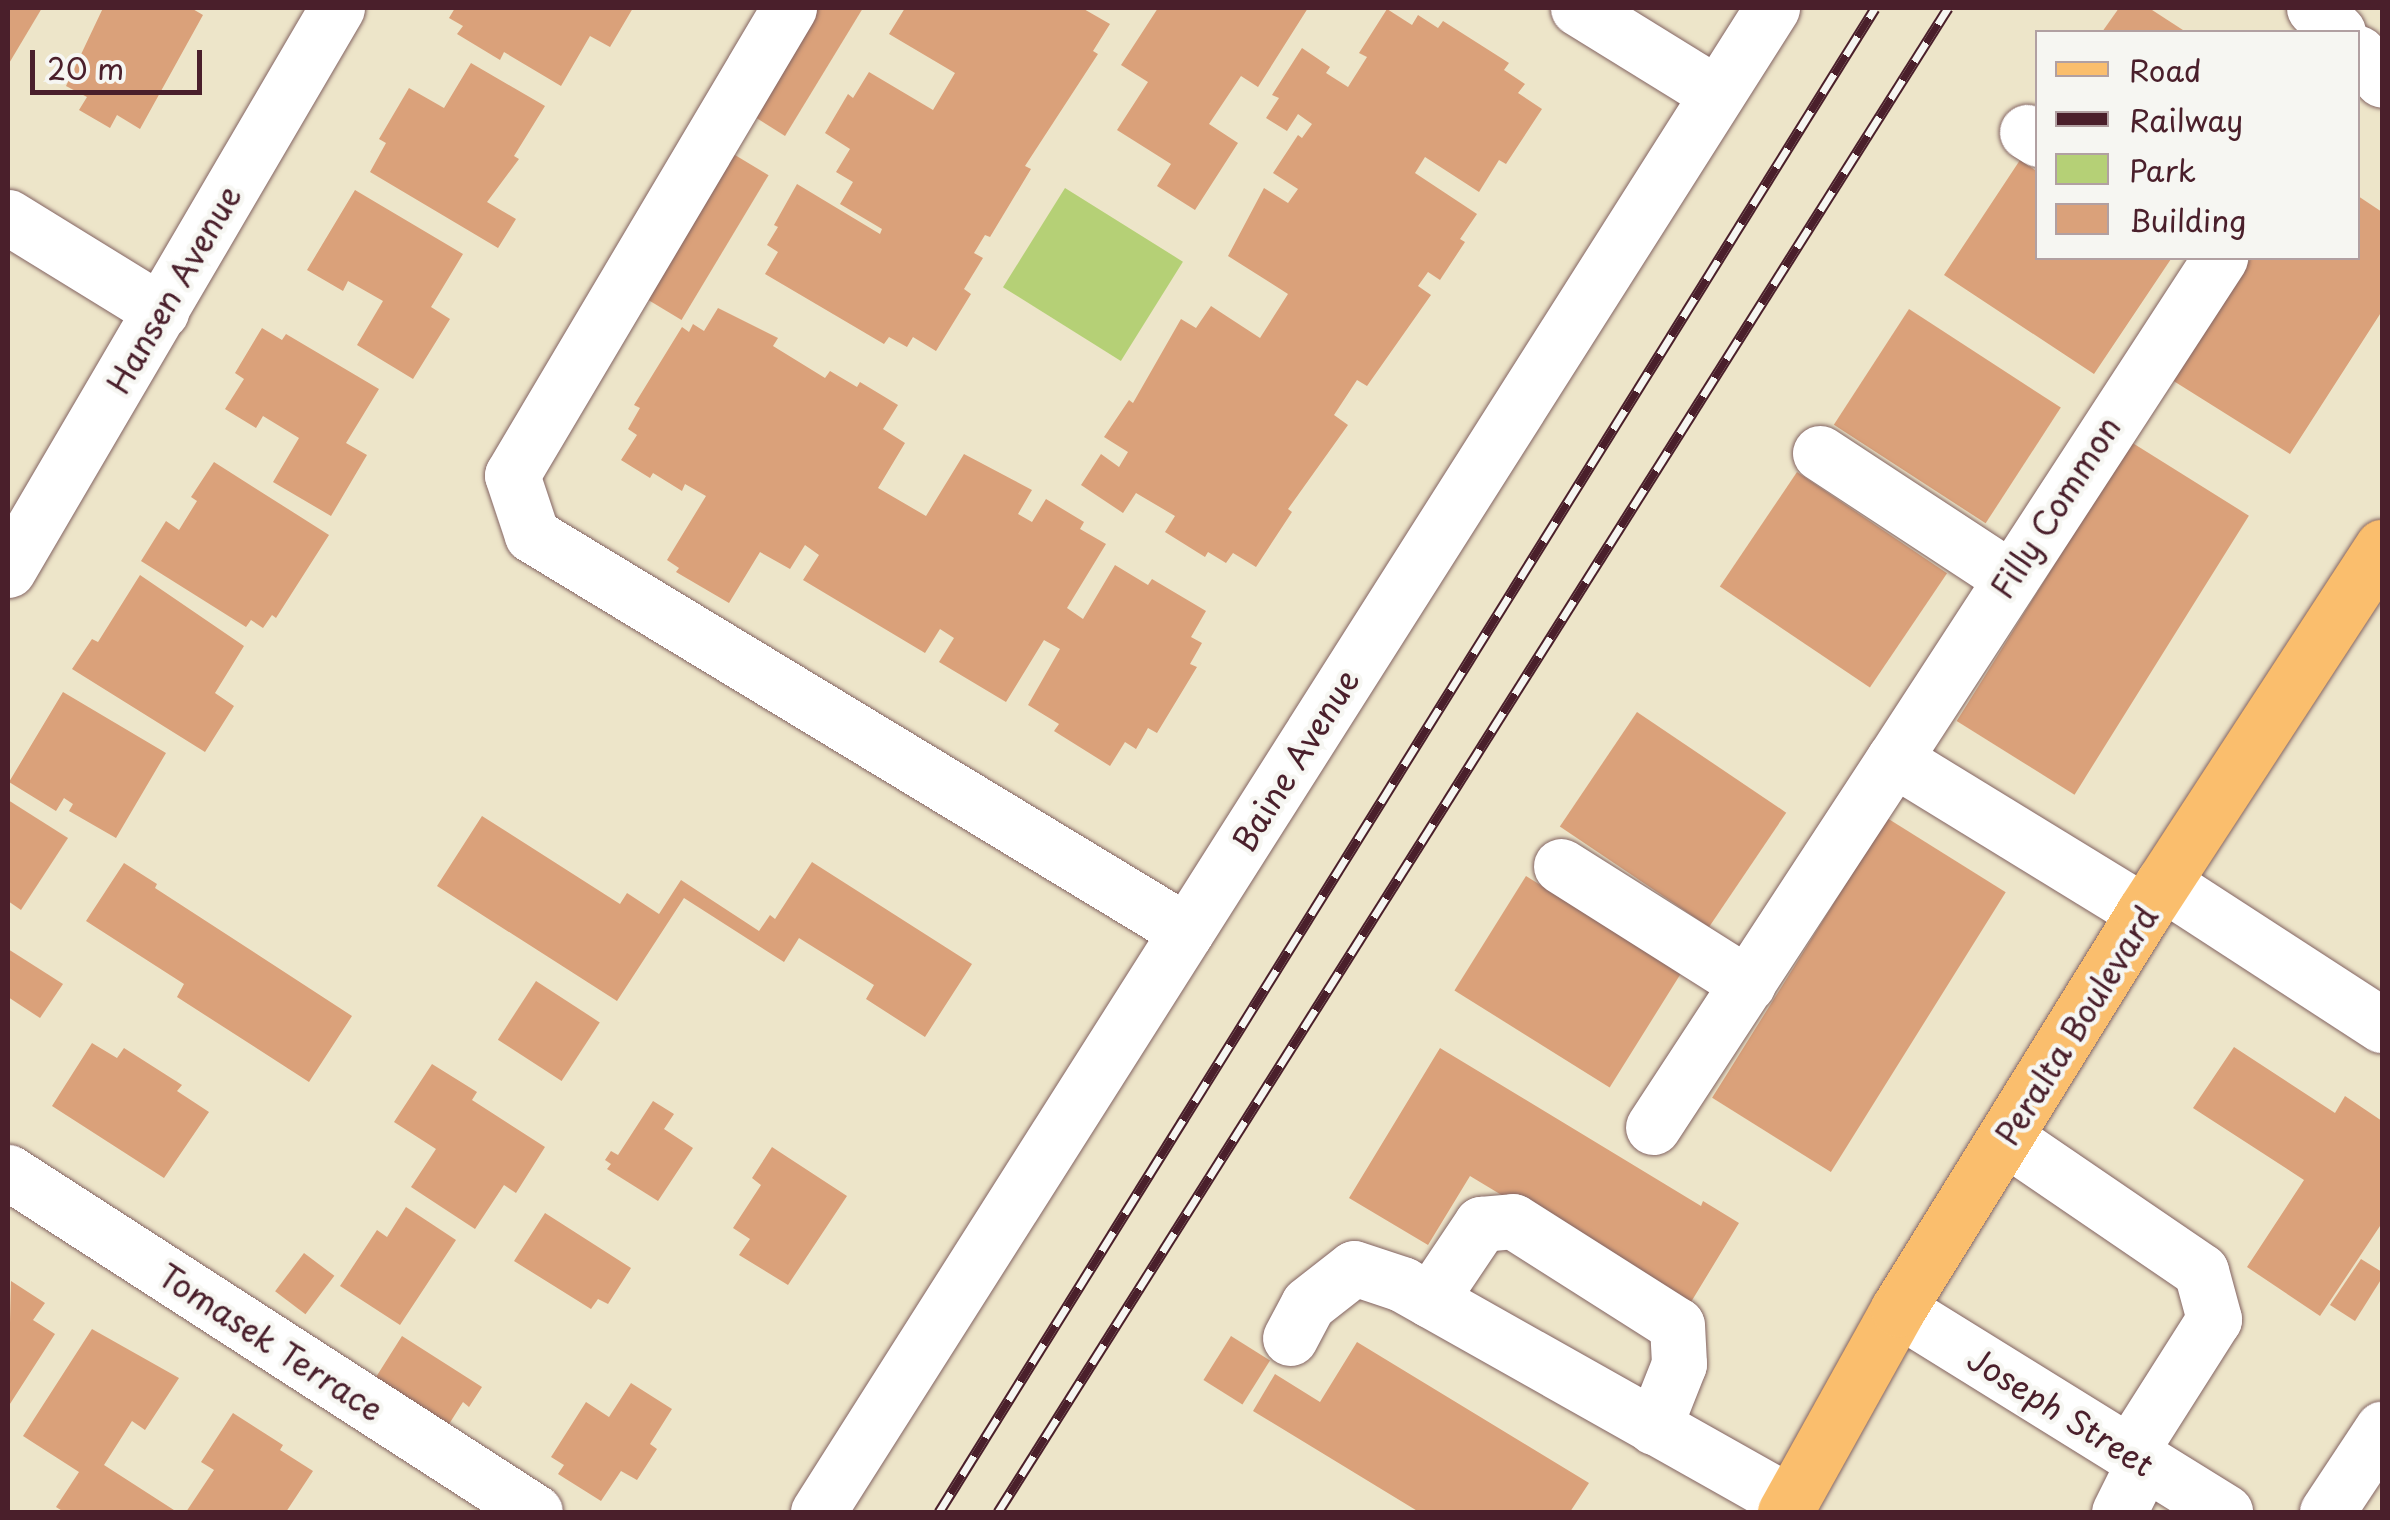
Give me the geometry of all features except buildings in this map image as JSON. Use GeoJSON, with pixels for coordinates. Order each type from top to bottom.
{"type":"FeatureCollection","features":[{"type":"Feature","properties":{"kind":"main road","name":"Peralta Boulevard"},"geometry":{"type":"LineString","coordinates":[[1788,1508],[1898,1309],[2154,898],[2382,547]]}},
{"type":"Feature","properties":{"kind":"street","name":"Hansen Avenue"},"geometry":{"type":"LineString","coordinates":[[8,570],[337,8]]}},
{"type":"Feature","properties":{"kind":"street"},"geometry":{"type":"LineString","coordinates":[[790,8],[512,475],[532,534],[1186,931]]}},
{"type":"Feature","properties":{"kind":"street"},"geometry":{"type":"LineString","coordinates":[[1578,8],[1717,94]]}},
{"type":"Feature","properties":{"kind":"street","name":"Baine Avenue"},"geometry":{"type":"LineString","coordinates":[[818,1512],[1772,8]]}},
{"type":"Feature","properties":{"kind":"street"},"geometry":{"type":"LineString","coordinates":[[2314,8],[2336,30]]}},
{"type":"Feature","properties":{"kind":"street"},"geometry":{"type":"LineString","coordinates":[[2360,55],[2382,80]]}},
{"type":"Feature","properties":{"kind":"street"},"geometry":{"type":"LineString","coordinates":[[8,216],[162,311]]}},
{"type":"Feature","properties":{"kind":"street","name":"Filly Common"},"geometry":{"type":"LineString","coordinates":[[1654,1127],[2009,576],[2219,260]]}},
{"type":"Feature","properties":{"kind":"street"},"geometry":{"type":"LineString","coordinates":[[1820,453],[2009,576]]}},
{"type":"Feature","properties":{"kind":"street"},"geometry":{"type":"LineString","coordinates":[[1894,759],[2382,1025]]}},
{"type":"Feature","properties":{"kind":"street"},"geometry":{"type":"LineString","coordinates":[[1561,866],[1748,984]]}},
{"type":"Feature","properties":{"kind":"street"},"geometry":{"type":"LineString","coordinates":[[2006,1138],[2201,1271],[2214,1319],[2137,1458],[2119,1512]]}},
{"type":"Feature","properties":{"kind":"street","name":"Tomasek Terrace"},"geometry":{"type":"LineString","coordinates":[[8,1172],[534,1512]]}},
{"type":"Feature","properties":{"kind":"street"},"geometry":{"type":"LineString","coordinates":[[1430,1300],[1481,1224],[1514,1222],[1677,1326],[1678,1364],[1654,1427]]}},
{"type":"Feature","properties":{"kind":"street"},"geometry":{"type":"LineString","coordinates":[[1290,1338],[1308,1304],[1354,1268],[1402,1284],[1788,1508]]}},
{"type":"Feature","properties":{"kind":"street","name":"Joseph Street"},"geometry":{"type":"LineString","coordinates":[[1898,1309],[2225,1512]]}},
{"type":"Feature","properties":{"kind":"street"},"geometry":{"type":"LineString","coordinates":[[2327,1512],[2382,1429]]}},
{"type":"Feature","properties":{"kind":"green space"},"geometry":{"type":"Polygon","coordinates":[[[1065,188],[1183,262],[1121,361],[1003,287],[1065,188]]]}},
{"type":"Feature","properties":{"kind":"railway"},"geometry":{"type":"LineString","coordinates":[[939,1512],[1875,8]]}},
{"type":"Feature","properties":{"kind":"railway"},"geometry":{"type":"LineString","coordinates":[[998,1512],[1948,8]]}}]}
